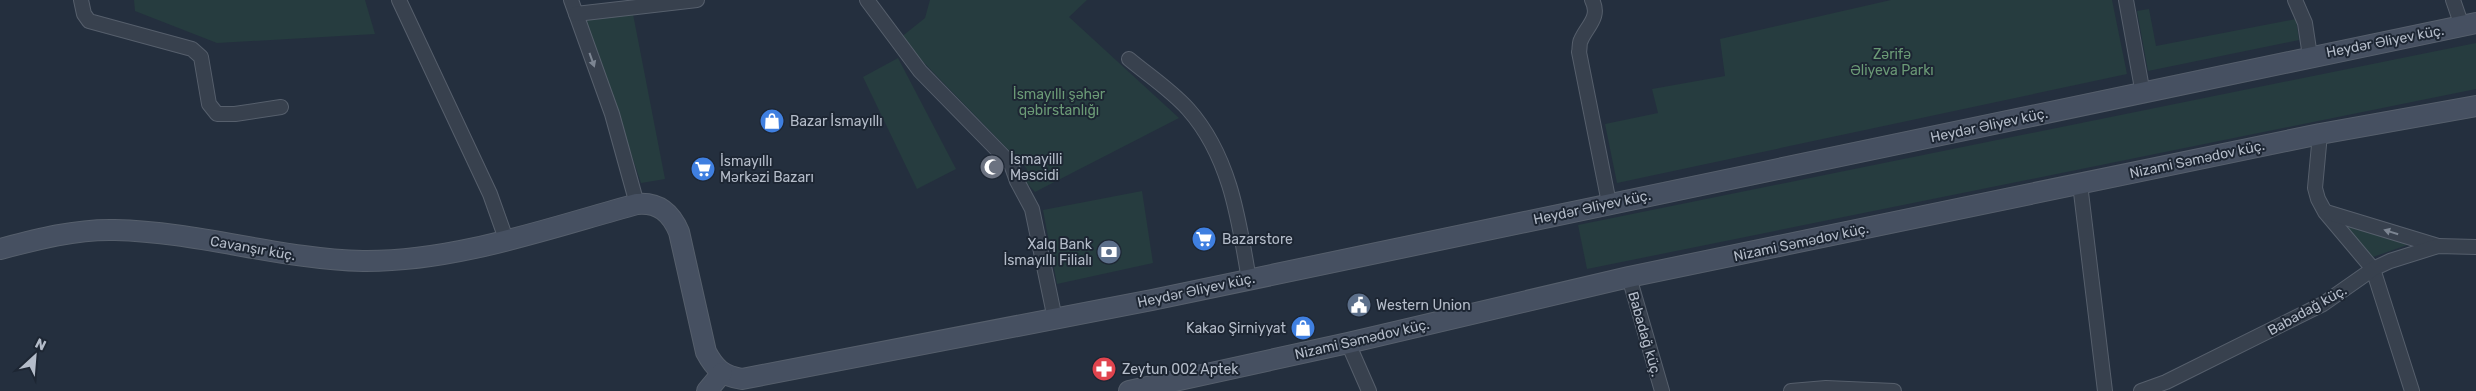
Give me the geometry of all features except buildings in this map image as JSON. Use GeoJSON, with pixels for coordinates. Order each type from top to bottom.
{"type":"FeatureCollection","features":[{"type":"Feature","properties":{"kind":"main road","name":"Heydər Əliyev küç."},"geometry":{"type":"LineString","coordinates":[[722,374],[742,379],[1055,319],[2143,94],[2310,56],[2469,24]]}},
{"type":"Feature","properties":{"kind":"main road","name":"Nizami Səmədov küç."},"geometry":{"type":"LineString","coordinates":[[1128,391],[1170,387],[1629,277],[2320,134],[2476,106]]}},
{"type":"Feature","properties":{"kind":"main road","name":"Cavanşır küç."},"geometry":{"type":"LineString","coordinates":[[0,250],[79,232],[114,230],[186,236],[305,257],[365,261],[434,256],[637,204],[648,203],[663,209],[670,215],[679,232],[706,352],[712,364],[722,374]]}},
{"type":"Feature","properties":{"kind":"main road"},"geometry":{"type":"LineString","coordinates":[[705,391],[722,374]]}},
{"type":"Feature","properties":{"kind":"street"},"geometry":{"type":"LineString","coordinates":[[81,0],[84,14],[90,21],[192,49],[201,57],[210,104],[217,114],[234,114],[281,107]]}},
{"type":"Feature","properties":{"kind":"street"},"geometry":{"type":"LineString","coordinates":[[399,0],[490,194],[506,239]]}},
{"type":"Feature","properties":{"kind":"street"},"geometry":{"type":"LineString","coordinates":[[571,0],[612,114],[637,204]]}},
{"type":"Feature","properties":{"kind":"street"},"geometry":{"type":"LineString","coordinates":[[576,14],[697,0]]}},
{"type":"Feature","properties":{"kind":"street"},"geometry":{"type":"LineString","coordinates":[[866,0],[920,70],[1011,164],[1017,181],[1032,209],[1055,319]]}},
{"type":"Feature","properties":{"kind":"street"},"geometry":{"type":"LineString","coordinates":[[1592,0],[1596,11],[1591,25],[1580,40],[1579,52],[1609,203]]}},
{"type":"Feature","properties":{"kind":"street"},"geometry":{"type":"LineString","coordinates":[[2126,0],[2143,94]]}},
{"type":"Feature","properties":{"kind":"street"},"geometry":{"type":"LineString","coordinates":[[2295,0],[2305,23],[2310,56]]}},
{"type":"Feature","properties":{"kind":"street","name":"Heydər Əliyev küç."},"geometry":{"type":"LineString","coordinates":[[2453,0],[2469,24]]}},
{"type":"Feature","properties":{"kind":"street"},"geometry":{"type":"LineString","coordinates":[[1129,59],[1187,108],[1210,138],[1234,196],[1249,280]]}},
{"type":"Feature","properties":{"kind":"street"},"geometry":{"type":"LineString","coordinates":[[2320,134],[2316,188],[2325,212],[2373,269],[2412,391]]}},
{"type":"Feature","properties":{"kind":"street"},"geometry":{"type":"LineString","coordinates":[[2080,184],[2105,391]]}},
{"type":"Feature","properties":{"kind":"street"},"geometry":{"type":"LineString","coordinates":[[2325,212],[2438,246]]}},
{"type":"Feature","properties":{"kind":"street","name":"Babadağ küç."},"geometry":{"type":"LineString","coordinates":[[2141,391],[2168,387],[2323,304],[2373,269],[2409,254],[2438,246],[2476,247]]}},
{"type":"Feature","properties":{"kind":"street","name":"Babadağ küç."},"geometry":{"type":"LineString","coordinates":[[1629,277],[1662,391]]}},
{"type":"Feature","properties":{"kind":"street"},"geometry":{"type":"LineString","coordinates":[[1348,343],[1369,391]]}},
{"type":"Feature","properties":{"kind":"street"},"geometry":{"type":"LineString","coordinates":[[1792,391],[1826,388],[1894,391]]}},
{"type":"Feature","properties":{"kind":"green space"},"geometry":{"type":"Polygon","coordinates":[[[134,0],[365,0],[375,34],[217,43],[135,11],[134,0]]]}},
{"type":"Feature","properties":{"kind":"green space","name":"İsmayıllı şəhər qəbirstanlığı"},"geometry":{"type":"Polygon","coordinates":[[[930,0],[1087,0],[1069,17],[1179,118],[1035,192],[1022,178],[1027,169],[900,38],[925,18],[930,0]]]}},
{"type":"Feature","properties":{"kind":"green space","name":"Zərifə Əliyeva Parkı"},"geometry":{"type":"Polygon","coordinates":[[[1891,0],[2112,0],[2127,74],[1617,183],[1605,124],[1658,113],[1652,89],[1725,76],[1720,39],[1891,0]]]}},
{"type":"Feature","properties":{"kind":"green space"},"geometry":{"type":"Polygon","coordinates":[[[2149,9],[2156,46],[2296,19],[2299,40],[2148,71],[2137,11],[2149,9]]]}},
{"type":"Feature","properties":{"kind":"green space"},"geometry":{"type":"Polygon","coordinates":[[[633,14],[665,179],[641,183],[586,20],[633,14]]]}},
{"type":"Feature","properties":{"kind":"green space"},"geometry":{"type":"Polygon","coordinates":[[[2476,43],[2476,89],[1587,269],[1578,225],[2476,43]]]}},
{"type":"Feature","properties":{"kind":"green space"},"geometry":{"type":"Polygon","coordinates":[[[898,58],[956,169],[917,189],[863,77],[898,58]]]}},
{"type":"Feature","properties":{"kind":"green space"},"geometry":{"type":"Polygon","coordinates":[[[1142,191],[1153,263],[1057,284],[1043,210],[1142,191]]]}},
{"type":"Feature","properties":{"kind":"green space"},"geometry":{"type":"Polygon","coordinates":[[[2346,226],[2410,244],[2373,257],[2346,226]]]}},
{"type":"Feature","properties":{"kind":"place","name":"Bazar İsmayıllı"},"geometry":{"type":"Point","coordinates":[772,121]}},
{"type":"Feature","properties":{"kind":"place","name":"İsmayilli Məscidi"},"geometry":{"type":"Point","coordinates":[992,167]}},
{"type":"Feature","properties":{"kind":"place","name":"İsmayıllı Mərkəzi Bazarı"},"geometry":{"type":"Point","coordinates":[703,169]}},
{"type":"Feature","properties":{"kind":"place","name":"Bazarstore"},"geometry":{"type":"Point","coordinates":[1204,239]}},
{"type":"Feature","properties":{"kind":"place","name":"Xalq Bank İsmayıllı Filialı"},"geometry":{"type":"Point","coordinates":[1109,252]}},
{"type":"Feature","properties":{"kind":"place","name":"Western Union"},"geometry":{"type":"Point","coordinates":[1359,305]}},
{"type":"Feature","properties":{"kind":"place","name":"Kakao Şirniyyat"},"geometry":{"type":"Point","coordinates":[1303,328]}},
{"type":"Feature","properties":{"kind":"place","name":"Zeytun 002 Aptek"},"geometry":{"type":"Point","coordinates":[1104,369]}}]}
